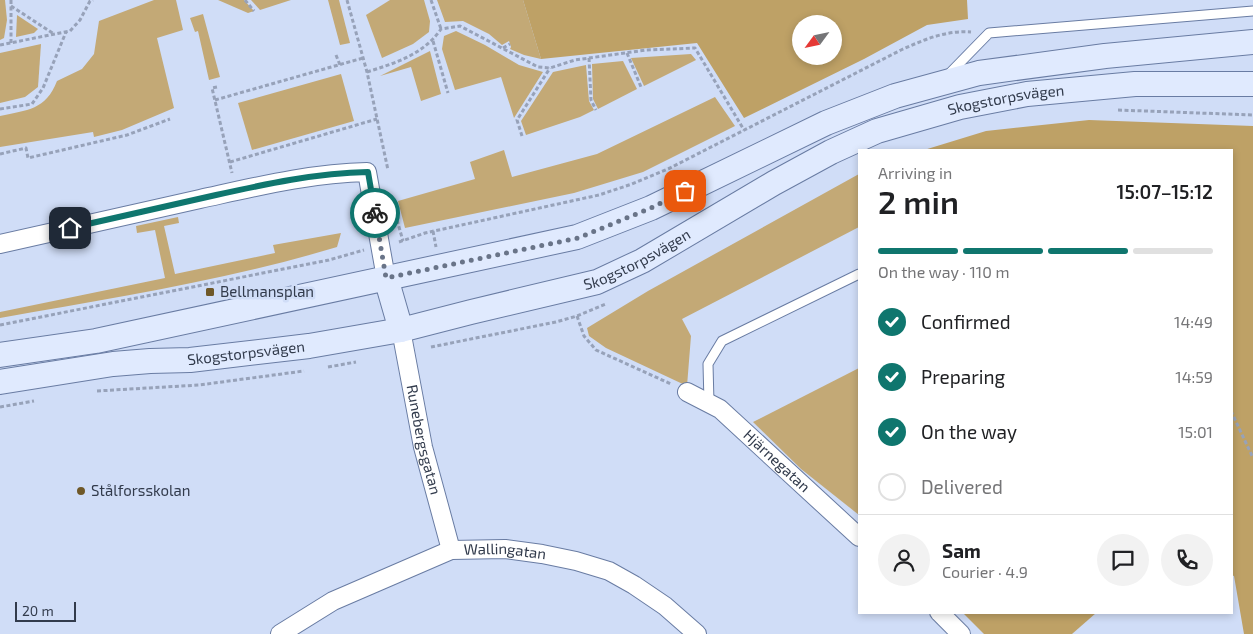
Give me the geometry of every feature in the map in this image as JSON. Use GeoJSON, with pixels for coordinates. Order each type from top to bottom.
{"type":"FeatureCollection","features":[{"type":"Feature","properties":{"kind":"main road","name":"Skogstorpsvägen"},"geometry":{"type":"LineString","coordinates":[[0,355],[96,341],[578,238],[651,208],[826,123],[895,96],[978,73],[1105,56],[1253,42]]}},
{"type":"Feature","properties":{"kind":"main road","name":"Skogstorpsvägen"},"geometry":{"type":"LineString","coordinates":[[0,382],[112,364],[190,360],[309,346],[401,330],[597,282],[642,261],[774,183],[831,152],[877,131],[960,107],[1027,94],[1135,84],[1253,84]]}},
{"type":"Feature","properties":{"kind":"main road"},"geometry":{"type":"LineString","coordinates":[[386,278],[401,330]]}},
{"type":"Feature","properties":{"kind":"street"},"geometry":{"type":"LineString","coordinates":[[0,244],[236,191],[304,178],[346,172],[368,172],[386,278]]}},
{"type":"Feature","properties":{"kind":"street","name":"Runebergsgatan"},"geometry":{"type":"LineString","coordinates":[[401,330],[424,447],[451,550]]}},
{"type":"Feature","properties":{"kind":"street","name":"Hjärnegatan"},"geometry":{"type":"LineString","coordinates":[[687,392],[720,409],[858,536]]}},
{"type":"Feature","properties":{"kind":"street","name":"Wallingatan"},"geometry":{"type":"LineString","coordinates":[[280,634],[333,601],[451,550],[505,549],[576,561],[610,572],[634,584],[666,606],[697,634]]}},
{"type":"Feature","properties":{"kind":"street"},"geometry":{"type":"LineString","coordinates":[[941,614],[961,634]]}},
{"type":"Feature","properties":{"kind":"lane"},"geometry":{"type":"LineString","coordinates":[[941,83],[989,33],[1253,11]]}},
{"type":"Feature","properties":{"kind":"lane"},"geometry":{"type":"LineString","coordinates":[[709,404],[708,364],[722,341],[858,274]]}},
{"type":"Feature","properties":{"kind":"path"},"geometry":{"type":"LineString","coordinates":[[11,0],[11,43]]}},
{"type":"Feature","properties":{"kind":"path"},"geometry":{"type":"LineString","coordinates":[[0,45],[70,31],[80,20],[91,0]]}},
{"type":"Feature","properties":{"kind":"path"},"geometry":{"type":"LineString","coordinates":[[245,0],[254,12]]}},
{"type":"Feature","properties":{"kind":"path"},"geometry":{"type":"LineString","coordinates":[[349,0],[389,177]]}},
{"type":"Feature","properties":{"kind":"path"},"geometry":{"type":"LineString","coordinates":[[431,0],[441,29]]}},
{"type":"Feature","properties":{"kind":"path"},"geometry":{"type":"LineString","coordinates":[[11,6],[55,34]]}},
{"type":"Feature","properties":{"kind":"path"},"geometry":{"type":"LineString","coordinates":[[366,72],[401,61],[432,41],[441,29],[460,26],[538,67],[550,68],[575,60],[646,50],[695,48],[744,130]]}},
{"type":"Feature","properties":{"kind":"path"},"geometry":{"type":"LineString","coordinates":[[0,109],[32,104],[43,88],[66,32]]}},
{"type":"Feature","properties":{"kind":"path"},"geometry":{"type":"LineString","coordinates":[[0,325],[329,260],[403,241],[425,233],[599,194],[632,184],[670,168],[918,42],[950,33],[989,33]]}},
{"type":"Feature","properties":{"kind":"path"},"geometry":{"type":"LineString","coordinates":[[432,41],[448,93]]}},
{"type":"Feature","properties":{"kind":"path"},"geometry":{"type":"LineString","coordinates":[[503,48],[510,44]]}},
{"type":"Feature","properties":{"kind":"path"},"geometry":{"type":"LineString","coordinates":[[627,53],[641,87]]}},
{"type":"Feature","properties":{"kind":"path"},"geometry":{"type":"LineString","coordinates":[[336,55],[340,65]]}},
{"type":"Feature","properties":{"kind":"path"},"geometry":{"type":"LineString","coordinates":[[215,100],[363,58]]}},
{"type":"Feature","properties":{"kind":"path"},"geometry":{"type":"LineString","coordinates":[[589,58],[591,100],[596,110]]}},
{"type":"Feature","properties":{"kind":"path"},"geometry":{"type":"LineString","coordinates":[[522,136],[518,120],[550,68]]}},
{"type":"Feature","properties":{"kind":"path"},"geometry":{"type":"LineString","coordinates":[[217,87],[212,88],[236,191]]}},
{"type":"Feature","properties":{"kind":"path"},"geometry":{"type":"LineString","coordinates":[[1117,110],[1253,115]]}},
{"type":"Feature","properties":{"kind":"path"},"geometry":{"type":"LineString","coordinates":[[0,154],[26,148],[28,158],[127,134],[170,119]]}},
{"type":"Feature","properties":{"kind":"path"},"geometry":{"type":"LineString","coordinates":[[230,162],[377,119]]}},
{"type":"Feature","properties":{"kind":"path"},"geometry":{"type":"LineString","coordinates":[[395,215],[403,241]]}},
{"type":"Feature","properties":{"kind":"path"},"geometry":{"type":"LineString","coordinates":[[577,316],[584,336],[596,350],[687,392]]}},
{"type":"Feature","properties":{"kind":"path"},"geometry":{"type":"LineString","coordinates":[[1233,416],[1253,456]]}},
{"type":"Feature","properties":{"kind":"shaded area"},"geometry":{"type":"Polygon","coordinates":[[[0,0],[5,0],[7,20],[4,38],[0,40],[0,0]]]}},
{"type":"Feature","properties":{"kind":"shaded area"},"geometry":{"type":"Polygon","coordinates":[[[154,0],[176,0],[183,30],[157,38],[174,108],[122,130],[94,137],[93,132],[0,147],[0,116],[27,110],[41,103],[47,98],[57,81],[82,69],[94,54],[99,21],[154,0]]]}},
{"type":"Feature","properties":{"kind":"shaded area"},"geometry":{"type":"Polygon","coordinates":[[[218,0],[244,0],[254,11],[248,13],[218,0]]]}},
{"type":"Feature","properties":{"kind":"shaded area"},"geometry":{"type":"Polygon","coordinates":[[[251,0],[291,0],[260,10],[251,0]]]}},
{"type":"Feature","properties":{"kind":"shaded area"},"geometry":{"type":"Polygon","coordinates":[[[328,0],[339,0],[350,43],[340,45],[328,0]]]}},
{"type":"Feature","properties":{"kind":"shaded area"},"geometry":{"type":"Polygon","coordinates":[[[390,0],[424,0],[430,21],[429,32],[413,44],[382,58],[366,15],[390,0]]]}},
{"type":"Feature","properties":{"kind":"shaded area"},"geometry":{"type":"Polygon","coordinates":[[[437,0],[523,0],[541,59],[510,49],[509,41],[502,45],[489,34],[463,21],[445,22],[437,0]]]}},
{"type":"Feature","properties":{"kind":"shaded area"},"geometry":{"type":"Polygon","coordinates":[[[523,0],[967,0],[968,19],[927,25],[864,59],[744,118],[697,43],[541,59],[523,0]]]}},
{"type":"Feature","properties":{"kind":"shaded area"},"geometry":{"type":"Polygon","coordinates":[[[203,14],[220,77],[209,80],[198,31],[195,32],[190,18],[203,14]]]}},
{"type":"Feature","properties":{"kind":"shaded area"},"geometry":{"type":"Polygon","coordinates":[[[17,15],[38,29],[34,33],[16,37],[17,15]]]}},
{"type":"Feature","properties":{"kind":"shaded area"},"geometry":{"type":"Polygon","coordinates":[[[456,31],[519,65],[543,72],[514,118],[501,77],[455,90],[442,49],[444,36],[456,31]]]}},
{"type":"Feature","properties":{"kind":"shaded area"},"geometry":{"type":"Polygon","coordinates":[[[41,44],[38,87],[25,97],[0,103],[0,53],[41,44]]]}},
{"type":"Feature","properties":{"kind":"shaded area"},"geometry":{"type":"Polygon","coordinates":[[[430,51],[441,94],[421,101],[411,67],[380,76],[430,51]]]}},
{"type":"Feature","properties":{"kind":"shaded area"},"geometry":{"type":"Polygon","coordinates":[[[691,54],[696,60],[644,86],[631,58],[691,54]]]}},
{"type":"Feature","properties":{"kind":"shaded area"},"geometry":{"type":"Polygon","coordinates":[[[623,61],[637,89],[598,109],[593,99],[592,64],[623,61]]]}},
{"type":"Feature","properties":{"kind":"shaded area"},"geometry":{"type":"Polygon","coordinates":[[[586,65],[589,101],[594,110],[580,117],[526,135],[521,121],[553,72],[586,65]]]}},
{"type":"Feature","properties":{"kind":"shaded area"},"geometry":{"type":"Polygon","coordinates":[[[341,74],[354,121],[252,150],[238,103],[341,74]]]}},
{"type":"Feature","properties":{"kind":"shaded area"},"geometry":{"type":"Polygon","coordinates":[[[715,97],[735,126],[643,172],[574,193],[405,228],[398,201],[475,179],[470,162],[504,150],[512,177],[597,154],[715,97]]]}},
{"type":"Feature","properties":{"kind":"shaded area"},"geometry":{"type":"Polygon","coordinates":[[[1089,120],[1253,126],[1253,634],[1244,634],[1233,576],[1233,149],[927,149],[986,131],[1089,120]]]}},
{"type":"Feature","properties":{"kind":"shaded area"},"geometry":{"type":"Polygon","coordinates":[[[858,175],[858,228],[682,319],[691,336],[687,386],[606,348],[589,336],[587,328],[648,291],[858,175]]]}},
{"type":"Feature","properties":{"kind":"shaded area"},"geometry":{"type":"Polygon","coordinates":[[[178,217],[179,223],[164,226],[175,274],[275,253],[273,245],[341,233],[337,247],[296,259],[212,279],[0,318],[0,312],[165,278],[155,230],[137,233],[136,226],[178,217]]]}},
{"type":"Feature","properties":{"kind":"shaded area"},"geometry":{"type":"Polygon","coordinates":[[[858,369],[858,514],[801,469],[753,422],[858,369]]]}},
{"type":"Feature","properties":{"kind":"shaded area"},"geometry":{"type":"Polygon","coordinates":[[[964,614],[1095,614],[1072,634],[984,634],[964,614]]]}},
{"type":"Feature","properties":{"kind":"way so far"},"geometry":{"type":"LineString","coordinates":[[375,213],[386,278],[578,238],[651,208],[685,191]]}},
{"type":"Feature","properties":{"kind":"place","name":"Bellmansplan"},"geometry":{"type":"Point","coordinates":[210,292]}},
{"type":"Feature","properties":{"kind":"place","name":"Stålforsskolan"},"geometry":{"type":"Point","coordinates":[81,491]}},
{"type":"Feature","properties":{"kind":"route"},"geometry":{"type":"LineString","coordinates":[[70,228],[242,190],[346,172],[368,172],[375,213]]}}]}
